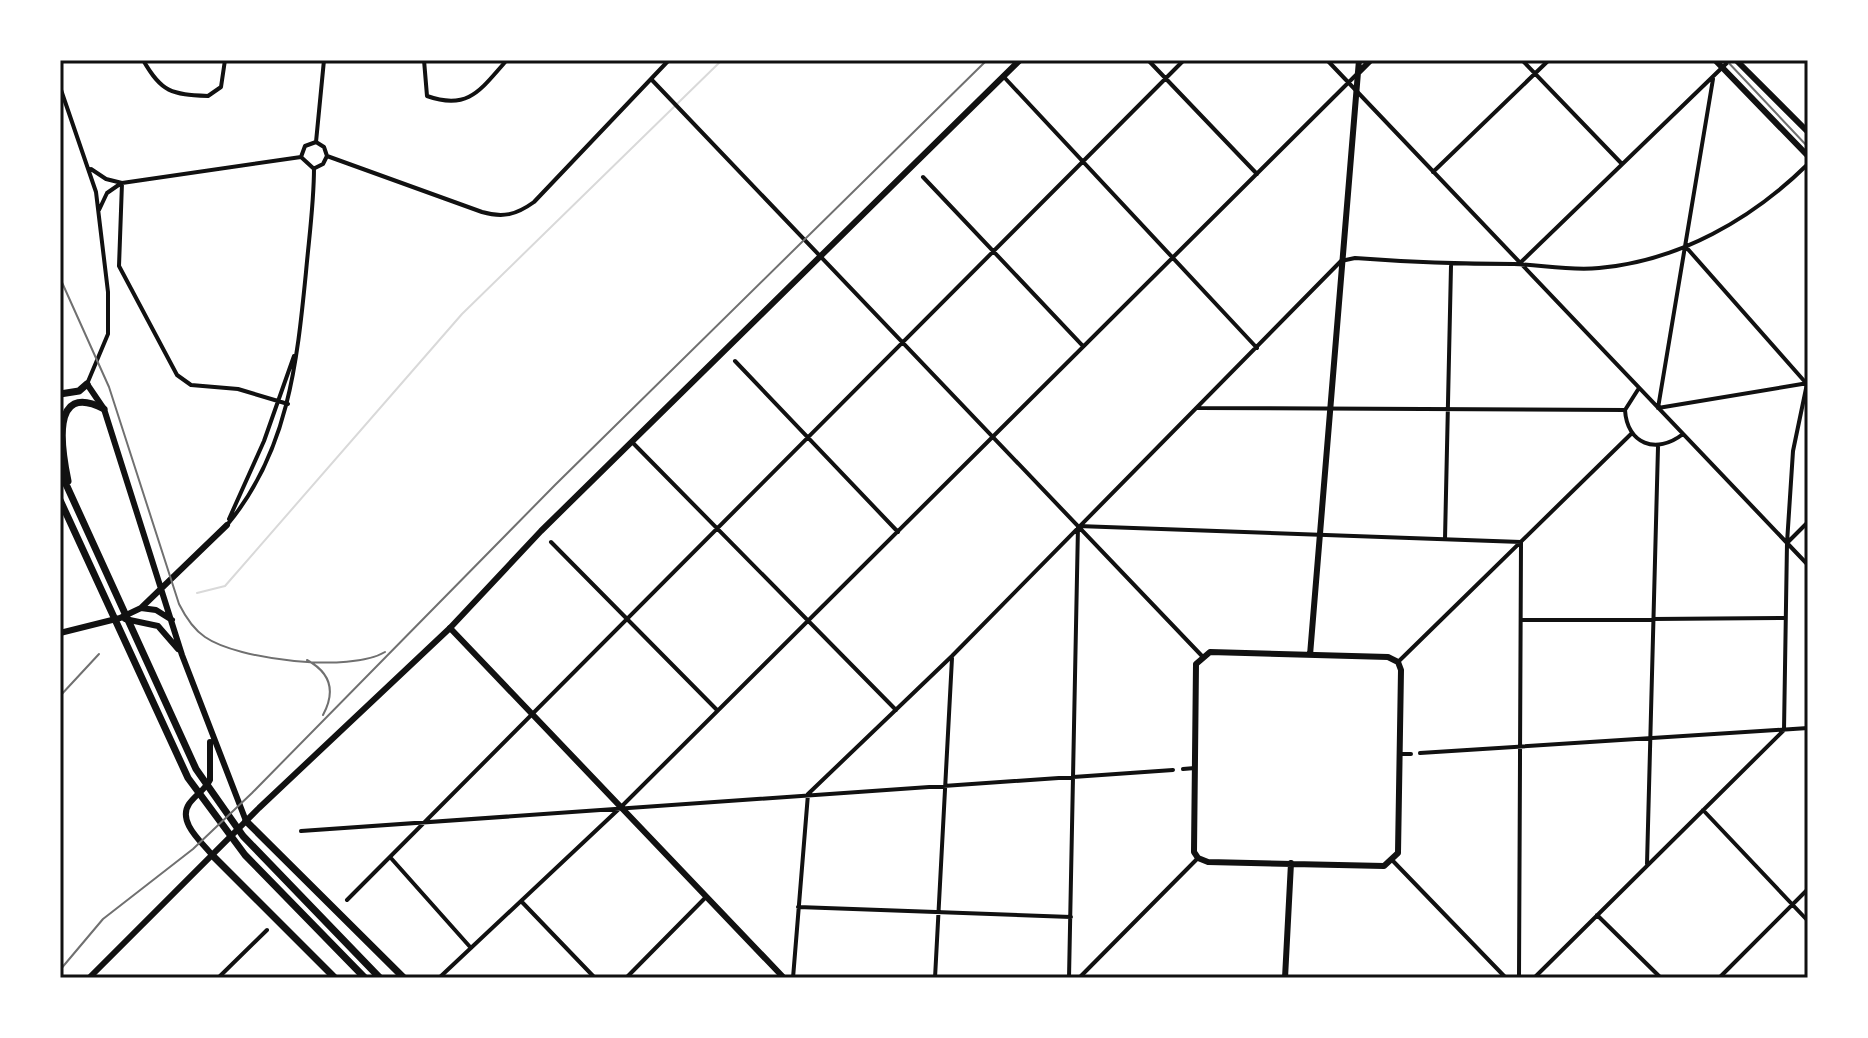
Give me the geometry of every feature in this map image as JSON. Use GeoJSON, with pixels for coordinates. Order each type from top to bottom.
{"type":"FeatureCollection","features":[{"type":"Feature","properties":{"kind":"main road"},"geometry":{"type":"LineString","coordinates":[[60,394],[79,391],[87,384]]}},
{"type":"Feature","properties":{"kind":"main road"},"geometry":{"type":"LineString","coordinates":[[71,495],[61,446],[65,414],[79,403],[104,409]]}},
{"type":"Feature","properties":{"kind":"main road"},"geometry":{"type":"LineString","coordinates":[[60,471],[142,657],[196,769],[243,836],[380,978]]}},
{"type":"Feature","properties":{"kind":"main road"},"geometry":{"type":"LineString","coordinates":[[60,500],[188,778],[227,833],[268,880],[365,978]]}},
{"type":"Feature","properties":{"kind":"main road"},"geometry":{"type":"LineString","coordinates":[[246,821],[404,978]]}},
{"type":"Feature","properties":{"kind":"main road"},"geometry":{"type":"LineString","coordinates":[[212,855],[332,976]]}},
{"type":"Feature","properties":{"kind":"main road"},"geometry":{"type":"LineString","coordinates":[[322,978],[332,976]]}},
{"type":"Feature","properties":{"kind":"street"},"geometry":{"type":"LineString","coordinates":[[143,60],[154,79],[169,93],[208,96],[221,87],[225,60]]}},
{"type":"Feature","properties":{"kind":"street"},"geometry":{"type":"LineString","coordinates":[[316,142],[324,60]]}},
{"type":"Feature","properties":{"kind":"street"},"geometry":{"type":"LineString","coordinates":[[424,60],[427,96],[462,100],[478,93],[507,60]]}},
{"type":"Feature","properties":{"kind":"street"},"geometry":{"type":"LineString","coordinates":[[327,156],[482,212],[501,216],[516,214],[534,202],[669,60]]}},
{"type":"Feature","properties":{"kind":"street"},"geometry":{"type":"LineString","coordinates":[[89,978],[246,821],[450,628],[541,531],[1020,60]]}},
{"type":"Feature","properties":{"kind":"street"},"geometry":{"type":"LineString","coordinates":[[1148,60],[1257,174]]}},
{"type":"Feature","properties":{"kind":"street"},"geometry":{"type":"LineString","coordinates":[[347,900],[1184,60]]}},
{"type":"Feature","properties":{"kind":"street"},"geometry":{"type":"LineString","coordinates":[[1327,60],[1808,565]]}},
{"type":"Feature","properties":{"kind":"street"},"geometry":{"type":"LineString","coordinates":[[1310,655],[1359,60]]}},
{"type":"Feature","properties":{"kind":"street"},"geometry":{"type":"LineString","coordinates":[[440,977],[621,807],[1371,60]]}},
{"type":"Feature","properties":{"kind":"street"},"geometry":{"type":"LineString","coordinates":[[1522,60],[1622,164]]}},
{"type":"Feature","properties":{"kind":"street"},"geometry":{"type":"LineString","coordinates":[[1433,172],[1549,60]]}},
{"type":"Feature","properties":{"kind":"street"},"geometry":{"type":"LineString","coordinates":[[1715,60],[1808,156]]}},
{"type":"Feature","properties":{"kind":"street"},"geometry":{"type":"LineString","coordinates":[[1519,264],[1733,60],[1808,132]]}},
{"type":"Feature","properties":{"kind":"street"},"geometry":{"type":"LineString","coordinates":[[1003,76],[1257,348]]}},
{"type":"Feature","properties":{"kind":"street"},"geometry":{"type":"LineString","coordinates":[[651,79],[1202,656]]}},
{"type":"Feature","properties":{"kind":"street"},"geometry":{"type":"LineString","coordinates":[[1658,408],[1713,79]]}},
{"type":"Feature","properties":{"kind":"street"},"geometry":{"type":"LineString","coordinates":[[60,87],[89,167],[98,214],[109,327],[87,384],[104,409],[182,655],[210,735],[246,821]]}},
{"type":"Feature","properties":{"kind":"street"},"geometry":{"type":"LineString","coordinates":[[314,168],[323,164],[327,156],[324,147],[316,142]]}},
{"type":"Feature","properties":{"kind":"street"},"geometry":{"type":"LineString","coordinates":[[301,157],[305,146],[316,142]]}},
{"type":"Feature","properties":{"kind":"street"},"geometry":{"type":"LineString","coordinates":[[89,167],[95,175],[122,183],[301,157],[314,168]]}},
{"type":"Feature","properties":{"kind":"street"},"geometry":{"type":"LineString","coordinates":[[793,978],[808,794],[952,656],[1341,261],[1355,258],[1600,268],[1644,260],[1685,246],[1767,202],[1808,164]]}},
{"type":"Feature","properties":{"kind":"street"},"geometry":{"type":"LineString","coordinates":[[60,633],[120,618],[141,608],[227,525],[261,475],[288,404],[314,168]]}},
{"type":"Feature","properties":{"kind":"street"},"geometry":{"type":"LineString","coordinates":[[923,177],[1083,346]]}},
{"type":"Feature","properties":{"kind":"street"},"geometry":{"type":"LineString","coordinates":[[98,214],[107,193],[122,183]]}},
{"type":"Feature","properties":{"kind":"street"},"geometry":{"type":"LineString","coordinates":[[122,183],[119,266],[177,375],[186,383],[238,389],[288,404]]}},
{"type":"Feature","properties":{"kind":"street"},"geometry":{"type":"LineString","coordinates":[[1685,246],[1807,382]]}},
{"type":"Feature","properties":{"kind":"street"},"geometry":{"type":"LineString","coordinates":[[1445,539],[1451,264]]}},
{"type":"Feature","properties":{"kind":"street"},"geometry":{"type":"LineString","coordinates":[[227,525],[295,351]]}},
{"type":"Feature","properties":{"kind":"street"},"geometry":{"type":"LineString","coordinates":[[735,361],[898,532]]}},
{"type":"Feature","properties":{"kind":"street"},"geometry":{"type":"LineString","coordinates":[[1658,408],[1807,382]]}},
{"type":"Feature","properties":{"kind":"street"},"geometry":{"type":"LineString","coordinates":[[1534,978],[1784,730],[1787,543],[1793,451],[1807,382]]}},
{"type":"Feature","properties":{"kind":"street"},"geometry":{"type":"LineString","coordinates":[[1639,388],[1625,410],[1631,434],[1643,444],[1658,447],[1671,443],[1683,434]]}},
{"type":"Feature","properties":{"kind":"street"},"geometry":{"type":"LineString","coordinates":[[1199,408],[1625,410]]}},
{"type":"Feature","properties":{"kind":"street"},"geometry":{"type":"LineString","coordinates":[[1398,662],[1631,434]]}},
{"type":"Feature","properties":{"kind":"street"},"geometry":{"type":"LineString","coordinates":[[632,442],[896,710]]}},
{"type":"Feature","properties":{"kind":"street"},"geometry":{"type":"LineString","coordinates":[[1647,866],[1658,447]]}},
{"type":"Feature","properties":{"kind":"street"},"geometry":{"type":"LineString","coordinates":[[1787,543],[1808,522]]}},
{"type":"Feature","properties":{"kind":"street"},"geometry":{"type":"LineString","coordinates":[[1078,526],[1521,542]]}},
{"type":"Feature","properties":{"kind":"street"},"geometry":{"type":"LineString","coordinates":[[1069,978],[1078,526]]}},
{"type":"Feature","properties":{"kind":"street"},"geometry":{"type":"LineString","coordinates":[[551,542],[717,710]]}},
{"type":"Feature","properties":{"kind":"street"},"geometry":{"type":"LineString","coordinates":[[1519,978],[1521,542]]}},
{"type":"Feature","properties":{"kind":"street"},"geometry":{"type":"LineString","coordinates":[[141,608],[156,610],[172,620]]}},
{"type":"Feature","properties":{"kind":"street"},"geometry":{"type":"LineString","coordinates":[[120,618],[158,626],[182,655]]}},
{"type":"Feature","properties":{"kind":"street"},"geometry":{"type":"LineString","coordinates":[[1521,620],[1785,618]]}},
{"type":"Feature","properties":{"kind":"street"},"geometry":{"type":"LineString","coordinates":[[450,628],[784,978]]}},
{"type":"Feature","properties":{"kind":"street"},"geometry":{"type":"LineString","coordinates":[[1210,652],[1310,655],[1388,657],[1398,662],[1401,670],[1398,853],[1393,861],[1384,866],[1208,862],[1198,858],[1194,852],[1196,664],[1210,652]]}},
{"type":"Feature","properties":{"kind":"street"},"geometry":{"type":"LineString","coordinates":[[935,978],[952,656]]}},
{"type":"Feature","properties":{"kind":"street"},"geometry":{"type":"LineString","coordinates":[[1420,753],[1808,728]]}},
{"type":"Feature","properties":{"kind":"street"},"geometry":{"type":"LineString","coordinates":[[210,735],[211,776],[185,814],[189,827],[212,855]]}},
{"type":"Feature","properties":{"kind":"street"},"geometry":{"type":"LineString","coordinates":[[1400,754],[1411,754]]}},
{"type":"Feature","properties":{"kind":"street"},"geometry":{"type":"LineString","coordinates":[[1183,769],[1195,768]]}},
{"type":"Feature","properties":{"kind":"street"},"geometry":{"type":"LineString","coordinates":[[301,831],[1173,770]]}},
{"type":"Feature","properties":{"kind":"street"},"geometry":{"type":"LineString","coordinates":[[1703,810],[1808,921]]}},
{"type":"Feature","properties":{"kind":"street"},"geometry":{"type":"LineString","coordinates":[[390,857],[471,948]]}},
{"type":"Feature","properties":{"kind":"street"},"geometry":{"type":"LineString","coordinates":[[1079,978],[1198,858]]}},
{"type":"Feature","properties":{"kind":"street"},"geometry":{"type":"LineString","coordinates":[[1393,861],[1506,978]]}},
{"type":"Feature","properties":{"kind":"street"},"geometry":{"type":"LineString","coordinates":[[1285,978],[1291,863]]}},
{"type":"Feature","properties":{"kind":"street"},"geometry":{"type":"LineString","coordinates":[[1719,978],[1808,889]]}},
{"type":"Feature","properties":{"kind":"street"},"geometry":{"type":"LineString","coordinates":[[626,978],[706,896]]}},
{"type":"Feature","properties":{"kind":"street"},"geometry":{"type":"LineString","coordinates":[[521,901],[595,978]]}},
{"type":"Feature","properties":{"kind":"street"},"geometry":{"type":"LineString","coordinates":[[798,907],[1071,917]]}},
{"type":"Feature","properties":{"kind":"street"},"geometry":{"type":"LineString","coordinates":[[1597,915],[1661,978]]}},
{"type":"Feature","properties":{"kind":"street"},"geometry":{"type":"LineString","coordinates":[[218,978],[267,930]]}},
{"type":"Feature","properties":{"kind":"waterway"},"geometry":{"type":"LineString","coordinates":[[197,593],[225,586],[462,314],[722,60]]}},
{"type":"Feature","properties":{"kind":"tram line"},"geometry":{"type":"LineString","coordinates":[[60,970],[103,919],[193,849],[252,793],[555,485],[987,60]]}},
{"type":"Feature","properties":{"kind":"tram line"},"geometry":{"type":"LineString","coordinates":[[1726,60],[1808,147]]}},
{"type":"Feature","properties":{"kind":"tram line"},"geometry":{"type":"LineString","coordinates":[[60,278],[109,387],[179,604],[193,626],[221,645],[294,661],[347,662],[385,652]]}},
{"type":"Feature","properties":{"kind":"tram line"},"geometry":{"type":"LineString","coordinates":[[307,660],[321,671],[329,683],[329,698],[323,715]]}},
{"type":"Feature","properties":{"kind":"railway"},"geometry":{"type":"LineString","coordinates":[[60,696],[99,654]]}}]}
